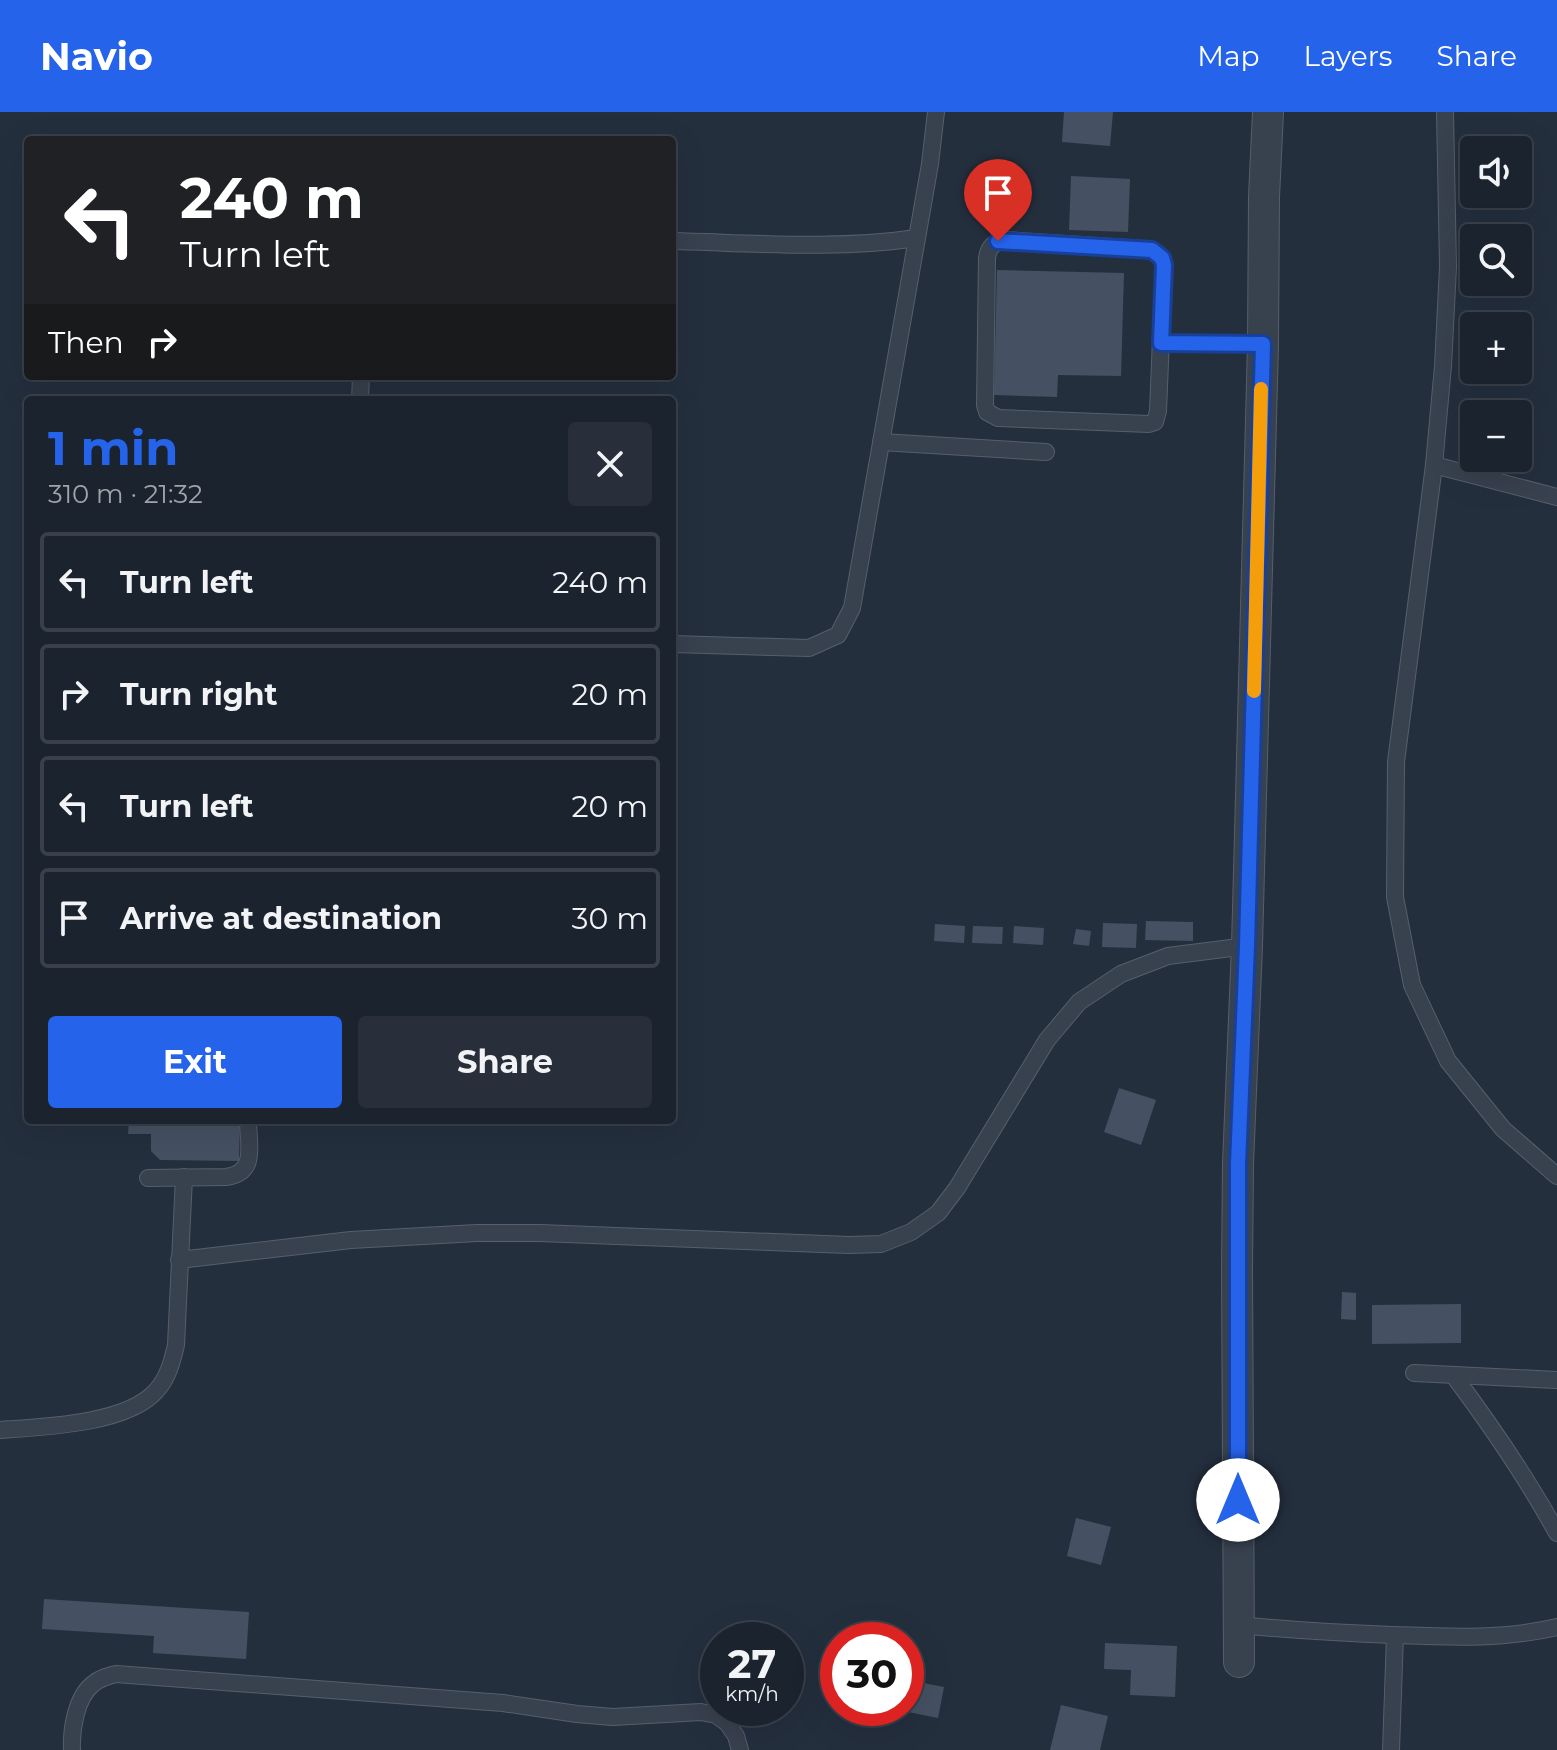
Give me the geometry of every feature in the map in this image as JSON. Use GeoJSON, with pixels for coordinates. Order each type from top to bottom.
{"type":"FeatureCollection","features":[{"type":"Feature","properties":{"kind":"street"},"geometry":{"type":"LineString","coordinates":[[1239,1662],[1237,1224],[1268,112]]}},
{"type":"Feature","properties":{"kind":"lane"},"geometry":{"type":"LineString","coordinates":[[676,644],[809,648],[838,635],[852,608],[930,164],[936,112]]}},
{"type":"Feature","properties":{"kind":"lane"},"geometry":{"type":"LineString","coordinates":[[1445,112],[1448,267],[1443,366],[1434,465],[1396,762],[1395,897],[1412,985],[1448,1061],[1503,1129],[1557,1176]]}},
{"type":"Feature","properties":{"kind":"lane"},"geometry":{"type":"LineString","coordinates":[[676,241],[836,245],[917,238]]}},
{"type":"Feature","properties":{"kind":"lane"},"geometry":{"type":"LineString","coordinates":[[1005,240],[1145,249],[1158,253],[1164,265],[1161,343],[1155,422],[1005,419],[992,416],[985,405],[988,251],[998,241],[1005,240]]}},
{"type":"Feature","properties":{"kind":"lane"},"geometry":{"type":"LineString","coordinates":[[1161,343],[1263,344]]}},
{"type":"Feature","properties":{"kind":"lane"},"geometry":{"type":"LineString","coordinates":[[881,442],[1046,452]]}},
{"type":"Feature","properties":{"kind":"lane"},"geometry":{"type":"LineString","coordinates":[[1434,465],[1557,497]]}},
{"type":"Feature","properties":{"kind":"lane"},"geometry":{"type":"LineString","coordinates":[[179,1260],[351,1240],[477,1233],[881,1244],[911,1232],[938,1213],[957,1188],[1047,1040],[1079,1002],[1121,974],[1168,956],[1247,946]]}},
{"type":"Feature","properties":{"kind":"lane"},"geometry":{"type":"LineString","coordinates":[[148,1178],[236,1176],[249,1163],[248,1124]]}},
{"type":"Feature","properties":{"kind":"lane"},"geometry":{"type":"LineString","coordinates":[[0,1430],[112,1415],[136,1407],[156,1391],[170,1370],[176,1345],[184,1177]]}},
{"type":"Feature","properties":{"kind":"lane"},"geometry":{"type":"LineString","coordinates":[[1414,1373],[1557,1380]]}},
{"type":"Feature","properties":{"kind":"lane"},"geometry":{"type":"LineString","coordinates":[[1454,1376],[1535,1492],[1557,1533]]}},
{"type":"Feature","properties":{"kind":"lane"},"geometry":{"type":"LineString","coordinates":[[1239,1625],[1446,1638],[1498,1636],[1557,1627]]}},
{"type":"Feature","properties":{"kind":"lane"},"geometry":{"type":"LineString","coordinates":[[1391,1750],[1395,1635]]}},
{"type":"Feature","properties":{"kind":"lane"},"geometry":{"type":"LineString","coordinates":[[72,1750],[76,1717],[85,1691],[94,1683],[116,1674],[503,1703],[613,1717],[701,1712],[716,1715],[727,1723],[736,1736],[740,1750]]}},
{"type":"Feature","properties":{"kind":"building"},"geometry":{"type":"Polygon","coordinates":[[[1064,112],[1113,112],[1110,146],[1062,142],[1064,112]]]}},
{"type":"Feature","properties":{"kind":"building"},"geometry":{"type":"Polygon","coordinates":[[[1071,176],[1130,179],[1128,232],[1069,230],[1071,176]]]}},
{"type":"Feature","properties":{"kind":"building"},"geometry":{"type":"Polygon","coordinates":[[[997,270],[1124,273],[1121,376],[1058,375],[1057,397],[994,395],[997,270]]]}},
{"type":"Feature","properties":{"kind":"building"},"geometry":{"type":"Polygon","coordinates":[[[1146,921],[1193,922],[1193,941],[1145,940],[1146,921]]]}},
{"type":"Feature","properties":{"kind":"building"},"geometry":{"type":"Polygon","coordinates":[[[1103,923],[1137,924],[1136,948],[1102,947],[1103,923]]]}},
{"type":"Feature","properties":{"kind":"building"},"geometry":{"type":"Polygon","coordinates":[[[935,924],[965,926],[964,943],[934,941],[935,924]]]}},
{"type":"Feature","properties":{"kind":"building"},"geometry":{"type":"Polygon","coordinates":[[[973,926],[1003,927],[1002,944],[972,943],[973,926]]]}},
{"type":"Feature","properties":{"kind":"building"},"geometry":{"type":"Polygon","coordinates":[[[1014,926],[1044,928],[1043,945],[1013,943],[1014,926]]]}},
{"type":"Feature","properties":{"kind":"building"},"geometry":{"type":"Polygon","coordinates":[[[1076,929],[1091,931],[1089,946],[1073,944],[1076,929]]]}},
{"type":"Feature","properties":{"kind":"building"},"geometry":{"type":"Polygon","coordinates":[[[1119,1088],[1156,1100],[1141,1145],[1104,1132],[1119,1088]]]}},
{"type":"Feature","properties":{"kind":"building"},"geometry":{"type":"Polygon","coordinates":[[[129,1124],[240,1124],[239,1161],[160,1160],[151,1151],[151,1134],[128,1134],[129,1124]]]}},
{"type":"Feature","properties":{"kind":"building"},"geometry":{"type":"Polygon","coordinates":[[[1342,1292],[1356,1293],[1356,1320],[1341,1319],[1342,1292]]]}},
{"type":"Feature","properties":{"kind":"building"},"geometry":{"type":"Polygon","coordinates":[[[1461,1304],[1461,1343],[1372,1344],[1372,1305],[1461,1304]]]}},
{"type":"Feature","properties":{"kind":"building"},"geometry":{"type":"Polygon","coordinates":[[[1076,1518],[1111,1527],[1101,1565],[1067,1556],[1076,1518]]]}},
{"type":"Feature","properties":{"kind":"building"},"geometry":{"type":"Polygon","coordinates":[[[44,1599],[249,1612],[246,1659],[153,1653],[154,1636],[42,1629],[44,1599]]]}},
{"type":"Feature","properties":{"kind":"building"},"geometry":{"type":"Polygon","coordinates":[[[1105,1643],[1177,1646],[1175,1697],[1130,1695],[1131,1670],[1104,1669],[1105,1643]]]}},
{"type":"Feature","properties":{"kind":"building"},"geometry":{"type":"Polygon","coordinates":[[[924,1683],[944,1687],[938,1718],[924,1715],[924,1683]]]}},
{"type":"Feature","properties":{"kind":"building"},"geometry":{"type":"Polygon","coordinates":[[[1061,1705],[1108,1716],[1100,1750],[1050,1750],[1061,1705]]]}},
{"type":"Feature","properties":{"kind":"slow traffic"},"geometry":{"type":"LineString","coordinates":[[1254,691],[1261,389]]}},
{"type":"Feature","properties":{"kind":"route"},"geometry":{"type":"LineString","coordinates":[[998,241],[1152,250],[1162,258],[1164,265],[1161,343],[1263,344],[1238,1164],[1238,1500]]}}]}
